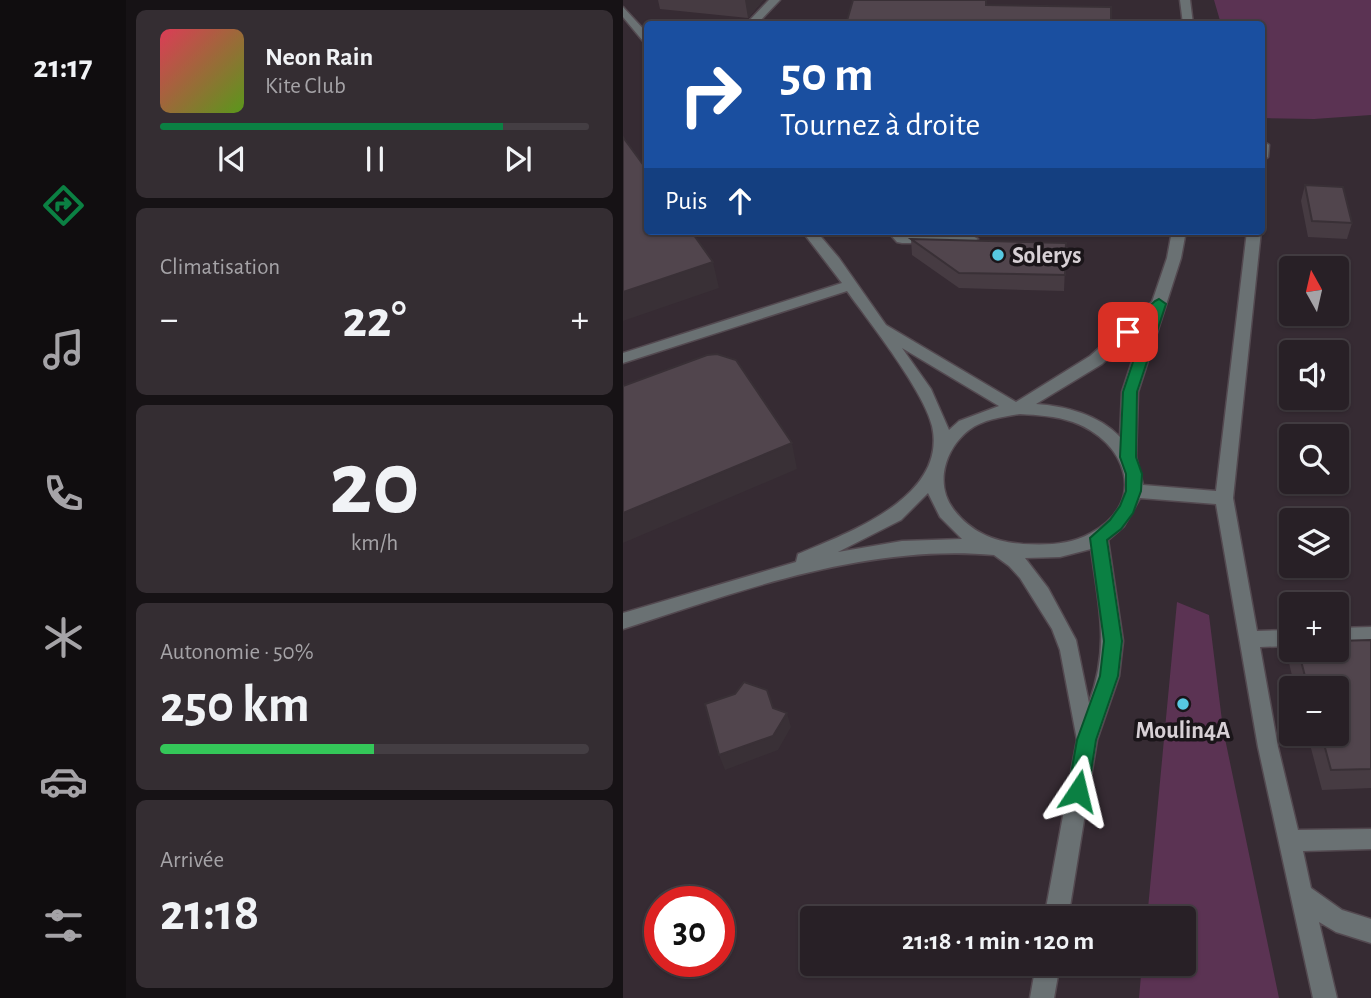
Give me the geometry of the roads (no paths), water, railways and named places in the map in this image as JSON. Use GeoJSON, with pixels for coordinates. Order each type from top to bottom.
{"type":"FeatureCollection","features":[{"type":"Feature","properties":{"kind":"street"},"geometry":{"type":"LineString","coordinates":[[754,21],[775,0]]}},
{"type":"Feature","properties":{"kind":"street"},"geometry":{"type":"LineString","coordinates":[[1185,0],[1188,21]]}},
{"type":"Feature","properties":{"kind":"street"},"geometry":{"type":"LineString","coordinates":[[623,10],[644,34]]}},
{"type":"Feature","properties":{"kind":"street"},"geometry":{"type":"LineString","coordinates":[[812,235],[851,285],[923,389],[940,424],[943,449]]}},
{"type":"Feature","properties":{"kind":"street"},"geometry":{"type":"LineString","coordinates":[[898,235],[902,239],[971,240]]}},
{"type":"Feature","properties":{"kind":"street"},"geometry":{"type":"LineString","coordinates":[[1128,457],[1130,392],[1174,258],[1178,235]]}},
{"type":"Feature","properties":{"kind":"street"},"geometry":{"type":"LineString","coordinates":[[1254,235],[1224,498],[1268,747],[1325,998]]}},
{"type":"Feature","properties":{"kind":"street"},"geometry":{"type":"LineString","coordinates":[[623,358],[851,285]]}},
{"type":"Feature","properties":{"kind":"street"},"geometry":{"type":"LineString","coordinates":[[1016,409],[1096,360],[1159,304]]}},
{"type":"Feature","properties":{"kind":"street"},"geometry":{"type":"LineString","coordinates":[[882,329],[1016,409]]}},
{"type":"Feature","properties":{"kind":"street"},"geometry":{"type":"LineString","coordinates":[[762,577],[891,518],[914,502],[943,449],[955,434],[972,422],[993,414],[1016,409],[1050,409],[1083,418],[1102,428],[1117,441],[1128,457],[1134,474],[1133,491],[1128,508],[1116,524],[1099,538],[1077,547],[1028,554],[981,542],[962,530],[948,516],[938,500],[934,484],[935,467]]}},
{"type":"Feature","properties":{"kind":"street"},"geometry":{"type":"LineString","coordinates":[[1133,491],[1224,498]]}},
{"type":"Feature","properties":{"kind":"street"},"geometry":{"type":"LineString","coordinates":[[1058,906],[1087,740],[1109,676],[1113,641],[1099,538]]}},
{"type":"Feature","properties":{"kind":"street"},"geometry":{"type":"LineString","coordinates":[[623,621],[762,577],[866,554],[906,548],[1002,549],[1021,565],[1036,586],[1070,650],[1087,740]]}},
{"type":"Feature","properties":{"kind":"street"},"geometry":{"type":"LineString","coordinates":[[1349,636],[1371,635]]}},
{"type":"Feature","properties":{"kind":"street"},"geometry":{"type":"LineString","coordinates":[[1249,639],[1279,638]]}},
{"type":"Feature","properties":{"kind":"street"},"geometry":{"type":"LineString","coordinates":[[1289,841],[1371,839]]}},
{"type":"Feature","properties":{"kind":"street"},"geometry":{"type":"LineString","coordinates":[[1302,895],[1336,920],[1371,931]]}},
{"type":"Feature","properties":{"kind":"street"},"geometry":{"type":"LineString","coordinates":[[1042,998],[1046,976]]}},
{"type":"Feature","properties":{"kind":"place","name":"Solerys"},"geometry":{"type":"Point","coordinates":[998,255]}},
{"type":"Feature","properties":{"kind":"place","name":"Moulin4A"},"geometry":{"type":"Point","coordinates":[1183,704]}}]}
